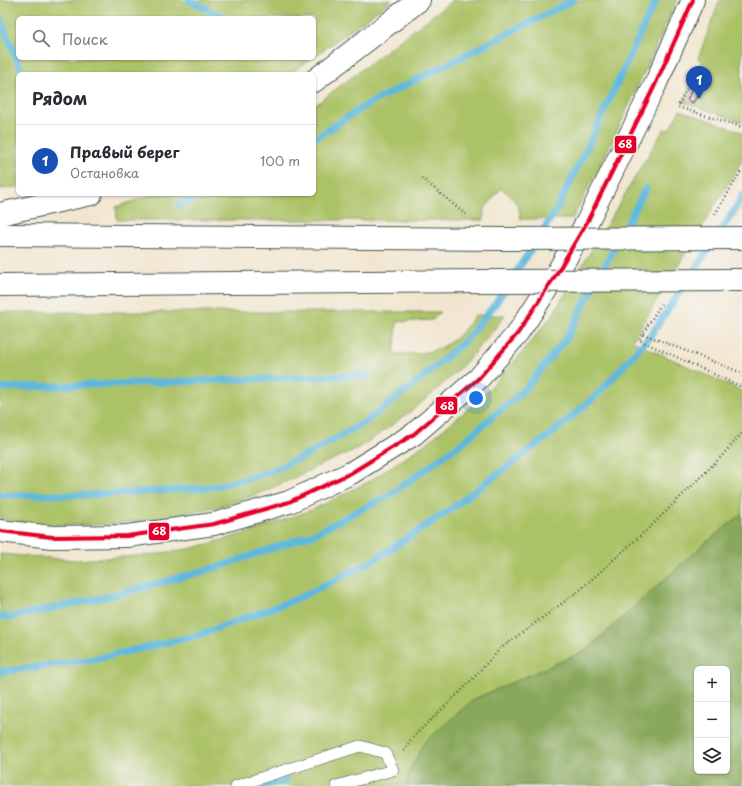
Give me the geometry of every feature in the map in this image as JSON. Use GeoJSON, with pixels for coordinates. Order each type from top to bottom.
{"type":"FeatureCollection","features":[{"type":"Feature","properties":{"kind":"main road"},"geometry":{"type":"LineString","coordinates":[[316,79],[419,0]]}},
{"type":"Feature","properties":{"kind":"main road"},"geometry":{"type":"LineString","coordinates":[[0,531],[52,537],[127,536],[214,524],[289,502],[351,474],[414,434],[479,378],[518,333],[557,273],[587,222],[655,85],[693,0]]}},
{"type":"Feature","properties":{"kind":"main road"},"geometry":{"type":"LineString","coordinates":[[0,214],[82,196]]}},
{"type":"Feature","properties":{"kind":"main road"},"geometry":{"type":"LineString","coordinates":[[0,235],[502,239],[742,238]]}},
{"type":"Feature","properties":{"kind":"main road"},"geometry":{"type":"LineString","coordinates":[[0,285],[742,280]]}},
{"type":"Feature","properties":{"kind":"lane"},"geometry":{"type":"LineString","coordinates":[[236,786],[360,746],[385,753],[393,770],[336,786]]}},
{"type":"Feature","properties":{"kind":"path"},"geometry":{"type":"LineString","coordinates":[[686,89],[678,107],[742,127]]}},
{"type":"Feature","properties":{"kind":"path"},"geometry":{"type":"LineString","coordinates":[[422,178],[470,218]]}},
{"type":"Feature","properties":{"kind":"path"},"geometry":{"type":"LineString","coordinates":[[644,334],[742,373]]}},
{"type":"Feature","properties":{"kind":"path"},"geometry":{"type":"LineString","coordinates":[[639,340],[742,387]]}},
{"type":"Feature","properties":{"kind":"path"},"geometry":{"type":"LineString","coordinates":[[393,770],[412,738],[464,688],[500,649],[580,590],[651,526],[719,459],[742,433]]}},
{"type":"Feature","properties":{"kind":"green space"},"geometry":{"type":"Polygon","coordinates":[[[0,0],[392,0],[316,56],[316,16],[16,16],[16,60],[309,60],[292,72],[16,72],[16,187],[0,189],[0,0]]]}},
{"type":"Feature","properties":{"kind":"green space"},"geometry":{"type":"Polygon","coordinates":[[[453,0],[677,0],[612,142],[572,219],[521,219],[519,209],[515,201],[501,188],[484,210],[484,220],[117,220],[116,207],[149,196],[316,196],[316,104],[453,0]]]}},
{"type":"Feature","properties":{"kind":"green space"},"geometry":{"type":"Polygon","coordinates":[[[720,0],[742,0],[742,122],[684,102],[703,61],[698,58],[720,0]]]}},
{"type":"Feature","properties":{"kind":"green space"},"geometry":{"type":"Polygon","coordinates":[[[680,110],[742,132],[742,161],[632,341],[742,391],[742,514],[704,544],[585,651],[474,699],[410,770],[406,786],[0,786],[0,554],[76,560],[150,555],[193,548],[247,533],[314,509],[368,482],[428,442],[480,399],[519,356],[552,316],[664,129],[669,130],[680,110]]]}},
{"type":"Feature","properties":{"kind":"green space"},"geometry":{"type":"Polygon","coordinates":[[[0,312],[441,312],[432,320],[397,322],[394,354],[420,353],[441,348],[458,336],[475,315],[505,315],[476,351],[443,384],[388,428],[369,441],[345,454],[254,495],[203,510],[174,516],[116,523],[57,525],[0,519],[0,312]]]}},
{"type":"Feature","properties":{"kind":"green space"},"geometry":{"type":"Polygon","coordinates":[[[742,514],[742,786],[406,786],[410,770],[424,743],[474,699],[585,651],[704,544],[742,514]]]}},
{"type":"Feature","properties":{"kind":"building"},"geometry":{"type":"Polygon","coordinates":[[[693,87],[700,90],[693,103],[687,100],[693,87]]]}},
{"type":"Feature","properties":{"kind":"waterway"},"geometry":{"type":"LineString","coordinates":[[189,0],[221,16]]}},
{"type":"Feature","properties":{"kind":"waterway"},"geometry":{"type":"LineString","coordinates":[[316,138],[368,104],[574,0]]}},
{"type":"Feature","properties":{"kind":"waterway"},"geometry":{"type":"LineString","coordinates":[[0,495],[89,495],[205,488],[243,480],[272,471],[312,452],[365,422],[420,380],[465,341],[496,303],[555,212],[656,0]]}},
{"type":"Feature","properties":{"kind":"waterway"},"geometry":{"type":"LineString","coordinates":[[0,19],[16,57]]}},
{"type":"Feature","properties":{"kind":"waterway"},"geometry":{"type":"LineString","coordinates":[[17,60],[22,72]]}},
{"type":"Feature","properties":{"kind":"waterway"},"geometry":{"type":"LineString","coordinates":[[0,617],[12,617],[115,595],[218,567],[314,534],[391,494],[463,442],[526,388],[567,337],[646,188]]}},
{"type":"Feature","properties":{"kind":"waterway"},"geometry":{"type":"LineString","coordinates":[[179,205],[199,196]]}},
{"type":"Feature","properties":{"kind":"waterway"},"geometry":{"type":"LineString","coordinates":[[0,672],[94,659],[196,636],[297,599],[374,560],[448,511],[555,431],[599,393],[651,335],[736,208],[742,196]]}},
{"type":"Feature","properties":{"kind":"waterway"},"geometry":{"type":"LineString","coordinates":[[0,388],[368,375]]}},
{"type":"Feature","properties":{"kind":"waterway"},"geometry":{"type":"LineString","coordinates":[[263,786],[286,780]]}},
{"type":"Feature","properties":{"kind":"transit line","name":"68"},"geometry":{"type":"LineString","coordinates":[[0,531],[52,537],[127,536],[214,524],[289,502],[351,473],[414,434],[479,378],[518,333],[557,273],[587,222],[655,85],[693,0]]}},
{"type":"Feature","properties":{"kind":"place","name":"Правый берег"},"geometry":{"type":"Point","coordinates":[699,99]}}]}
